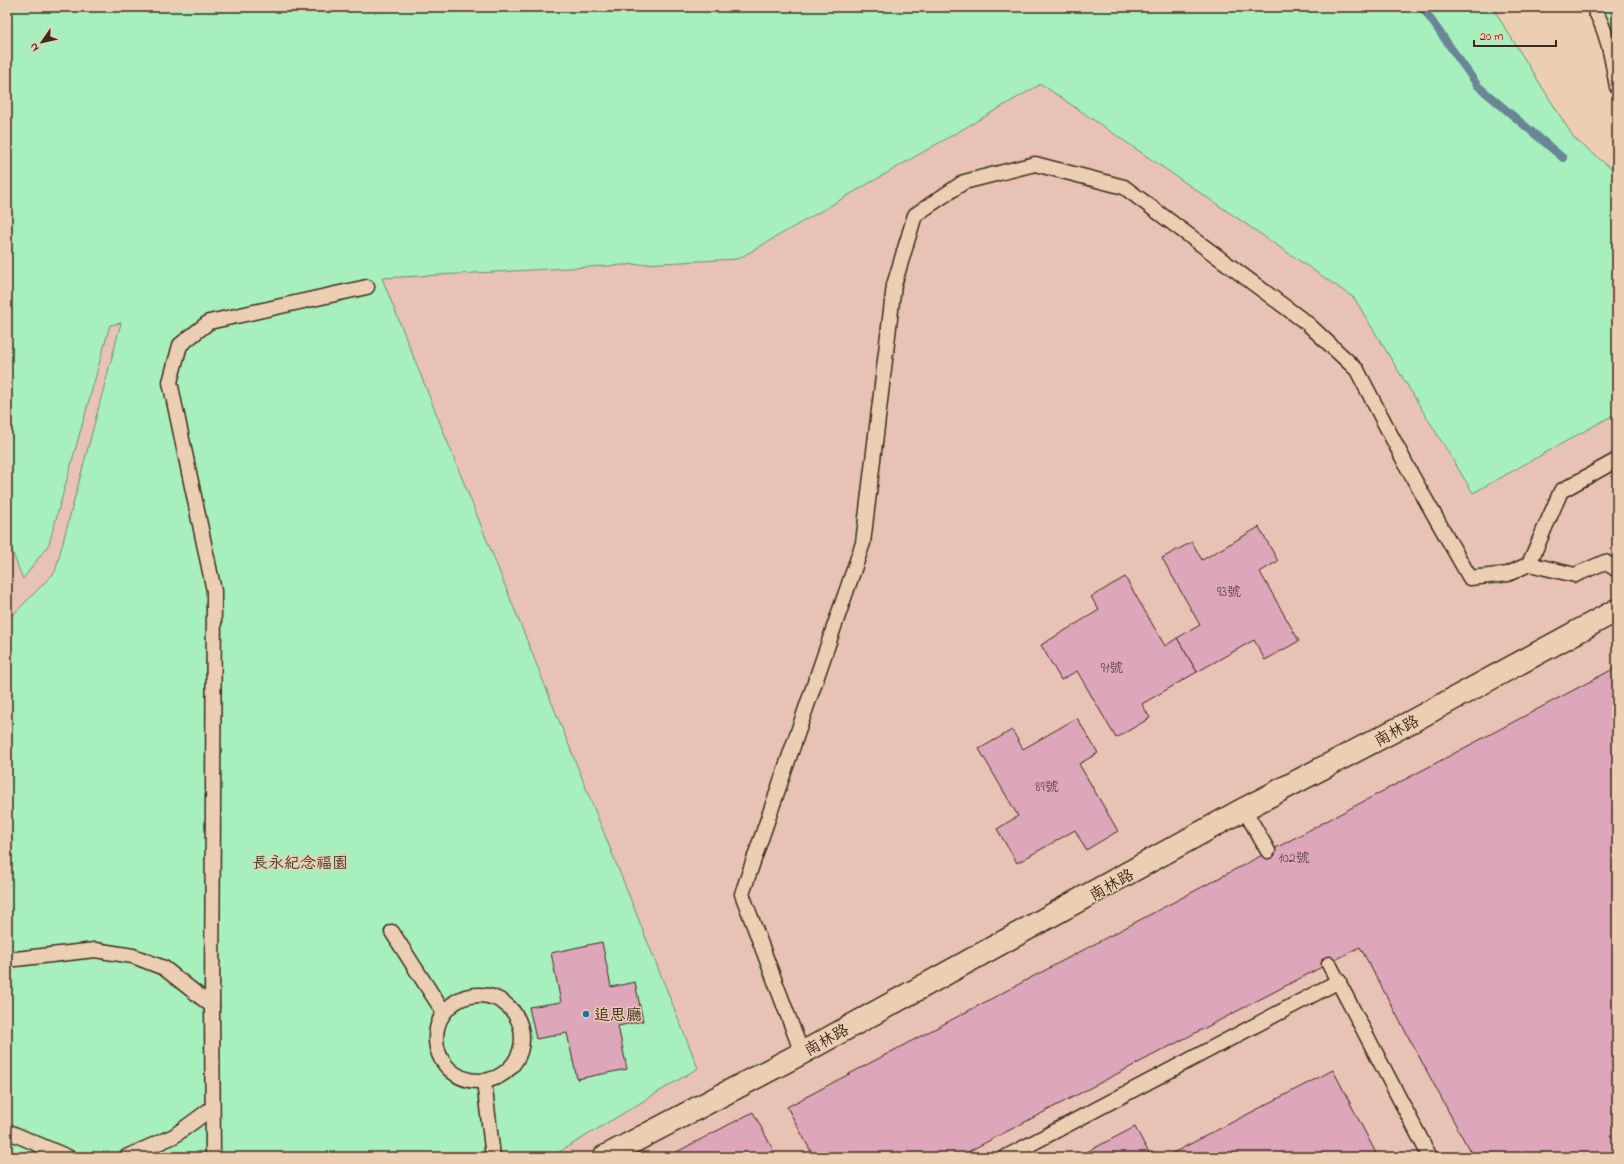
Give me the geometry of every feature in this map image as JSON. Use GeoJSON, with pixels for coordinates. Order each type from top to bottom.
{"type":"FeatureCollection","features":[{"type":"Feature","properties":{"kind":"street","name":"南林路"},"geometry":{"type":"LineString","coordinates":[[604,1157],[802,1053],[1244,809],[1405,725],[1617,610]]}},
{"type":"Feature","properties":{"kind":"lane"},"geometry":{"type":"LineString","coordinates":[[1593,7],[1602,22],[1617,87]]}},
{"type":"Feature","properties":{"kind":"lane"},"geometry":{"type":"LineString","coordinates":[[802,1053],[742,894],[863,543],[894,285],[915,215],[964,182],[1035,164],[1124,186],[1308,324],[1357,370],[1411,474],[1470,578],[1508,574],[1529,564],[1575,575],[1605,562],[1617,570]]}},
{"type":"Feature","properties":{"kind":"lane"},"geometry":{"type":"LineString","coordinates":[[213,1157],[212,1006],[214,591],[170,382],[180,345],[209,322],[367,287]]}},
{"type":"Feature","properties":{"kind":"lane"},"geometry":{"type":"LineString","coordinates":[[1529,564],[1561,491],[1617,460]]}},
{"type":"Feature","properties":{"kind":"lane"},"geometry":{"type":"LineString","coordinates":[[1244,809],[1268,851]]}},
{"type":"Feature","properties":{"kind":"lane"},"geometry":{"type":"LineString","coordinates":[[392,932],[444,1014]]}},
{"type":"Feature","properties":{"kind":"lane"},"geometry":{"type":"LineString","coordinates":[[7,960],[95,950],[133,956],[164,968],[212,1006]]}},
{"type":"Feature","properties":{"kind":"lane"},"geometry":{"type":"LineString","coordinates":[[1329,964],[1430,1157]]}},
{"type":"Feature","properties":{"kind":"lane"},"geometry":{"type":"LineString","coordinates":[[1006,1157],[1339,981]]}},
{"type":"Feature","properties":{"kind":"lane"},"geometry":{"type":"LineString","coordinates":[[480,995],[494,997],[506,1004],[516,1015],[522,1029],[523,1043],[518,1057],[510,1069],[498,1077],[484,1081],[470,1080],[456,1074],[446,1065],[439,1053],[436,1039],[438,1026],[444,1014],[453,1004],[465,997],[480,995]]}},
{"type":"Feature","properties":{"kind":"lane"},"geometry":{"type":"LineString","coordinates":[[484,1081],[493,1157]]}},
{"type":"Feature","properties":{"kind":"lane"},"geometry":{"type":"LineString","coordinates":[[126,1157],[174,1136],[212,1108]]}},
{"type":"Feature","properties":{"kind":"lane"},"geometry":{"type":"LineString","coordinates":[[7,1131],[68,1157]]}},
{"type":"Feature","properties":{"kind":"shaded area"},"geometry":{"type":"Polygon","coordinates":[[[1041,84],[1355,298],[1472,493],[1617,413],[1617,1157],[7,1157],[7,539],[23,579],[49,544],[110,325],[293,282],[738,259],[1041,84]]]}},
{"type":"Feature","properties":{"kind":"green space","name":"長永紀念福園"},"geometry":{"type":"Polygon","coordinates":[[[7,7],[1492,7],[1574,138],[1617,173],[1617,413],[1473,493],[1354,298],[1041,84],[738,259],[382,278],[698,1068],[551,1157],[7,1157],[7,621],[55,572],[121,323],[110,325],[49,544],[23,579],[7,539],[7,7]]]}},
{"type":"Feature","properties":{"kind":"green space"},"geometry":{"type":"Polygon","coordinates":[[[1591,7],[1617,7],[1617,72],[1591,7]]]}},
{"type":"Feature","properties":{"kind":"building"},"geometry":{"type":"Polygon","coordinates":[[[1259,527],[1278,561],[1260,572],[1299,641],[1265,660],[1254,640],[1197,672],[1177,638],[1200,625],[1162,558],[1192,542],[1202,560],[1259,527]]]}},
{"type":"Feature","properties":{"kind":"building"},"geometry":{"type":"Polygon","coordinates":[[[1125,577],[1165,646],[1177,638],[1197,672],[1142,704],[1150,718],[1116,738],[1077,671],[1061,680],[1041,645],[1099,610],[1091,597],[1125,577]]]}},
{"type":"Feature","properties":{"kind":"building"},"geometry":{"type":"Polygon","coordinates":[[[1617,667],[1617,1157],[1473,1157],[1360,947],[958,1157],[814,1157],[787,1107],[1617,667]]]}},
{"type":"Feature","properties":{"kind":"building"},"geometry":{"type":"Polygon","coordinates":[[[1077,718],[1098,753],[1079,764],[1118,831],[1086,850],[1075,830],[1017,863],[997,829],[1018,816],[979,749],[1012,730],[1023,749],[1077,718]]]}},
{"type":"Feature","properties":{"kind":"building","name":"追思廳"},"geometry":{"type":"Polygon","coordinates":[[[602,942],[611,987],[635,982],[643,1021],[618,1026],[627,1069],[577,1079],[567,1033],[536,1039],[529,1007],[561,1002],[551,953],[602,942]]]}},
{"type":"Feature","properties":{"kind":"building"},"geometry":{"type":"Polygon","coordinates":[[[1333,1070],[1378,1157],[1165,1157],[1333,1070]]]}},
{"type":"Feature","properties":{"kind":"building"},"geometry":{"type":"Polygon","coordinates":[[[753,1112],[777,1157],[667,1157],[753,1112]]]}},
{"type":"Feature","properties":{"kind":"building"},"geometry":{"type":"Polygon","coordinates":[[[1135,1127],[1151,1157],[1077,1157],[1135,1127]]]}},
{"type":"Feature","properties":{"kind":"waterway"},"geometry":{"type":"LineString","coordinates":[[1422,7],[1478,86],[1563,158]]}},
{"type":"Feature","properties":{"kind":"place","name":"追思廳"},"geometry":{"type":"Point","coordinates":[586,1014]}}]}
